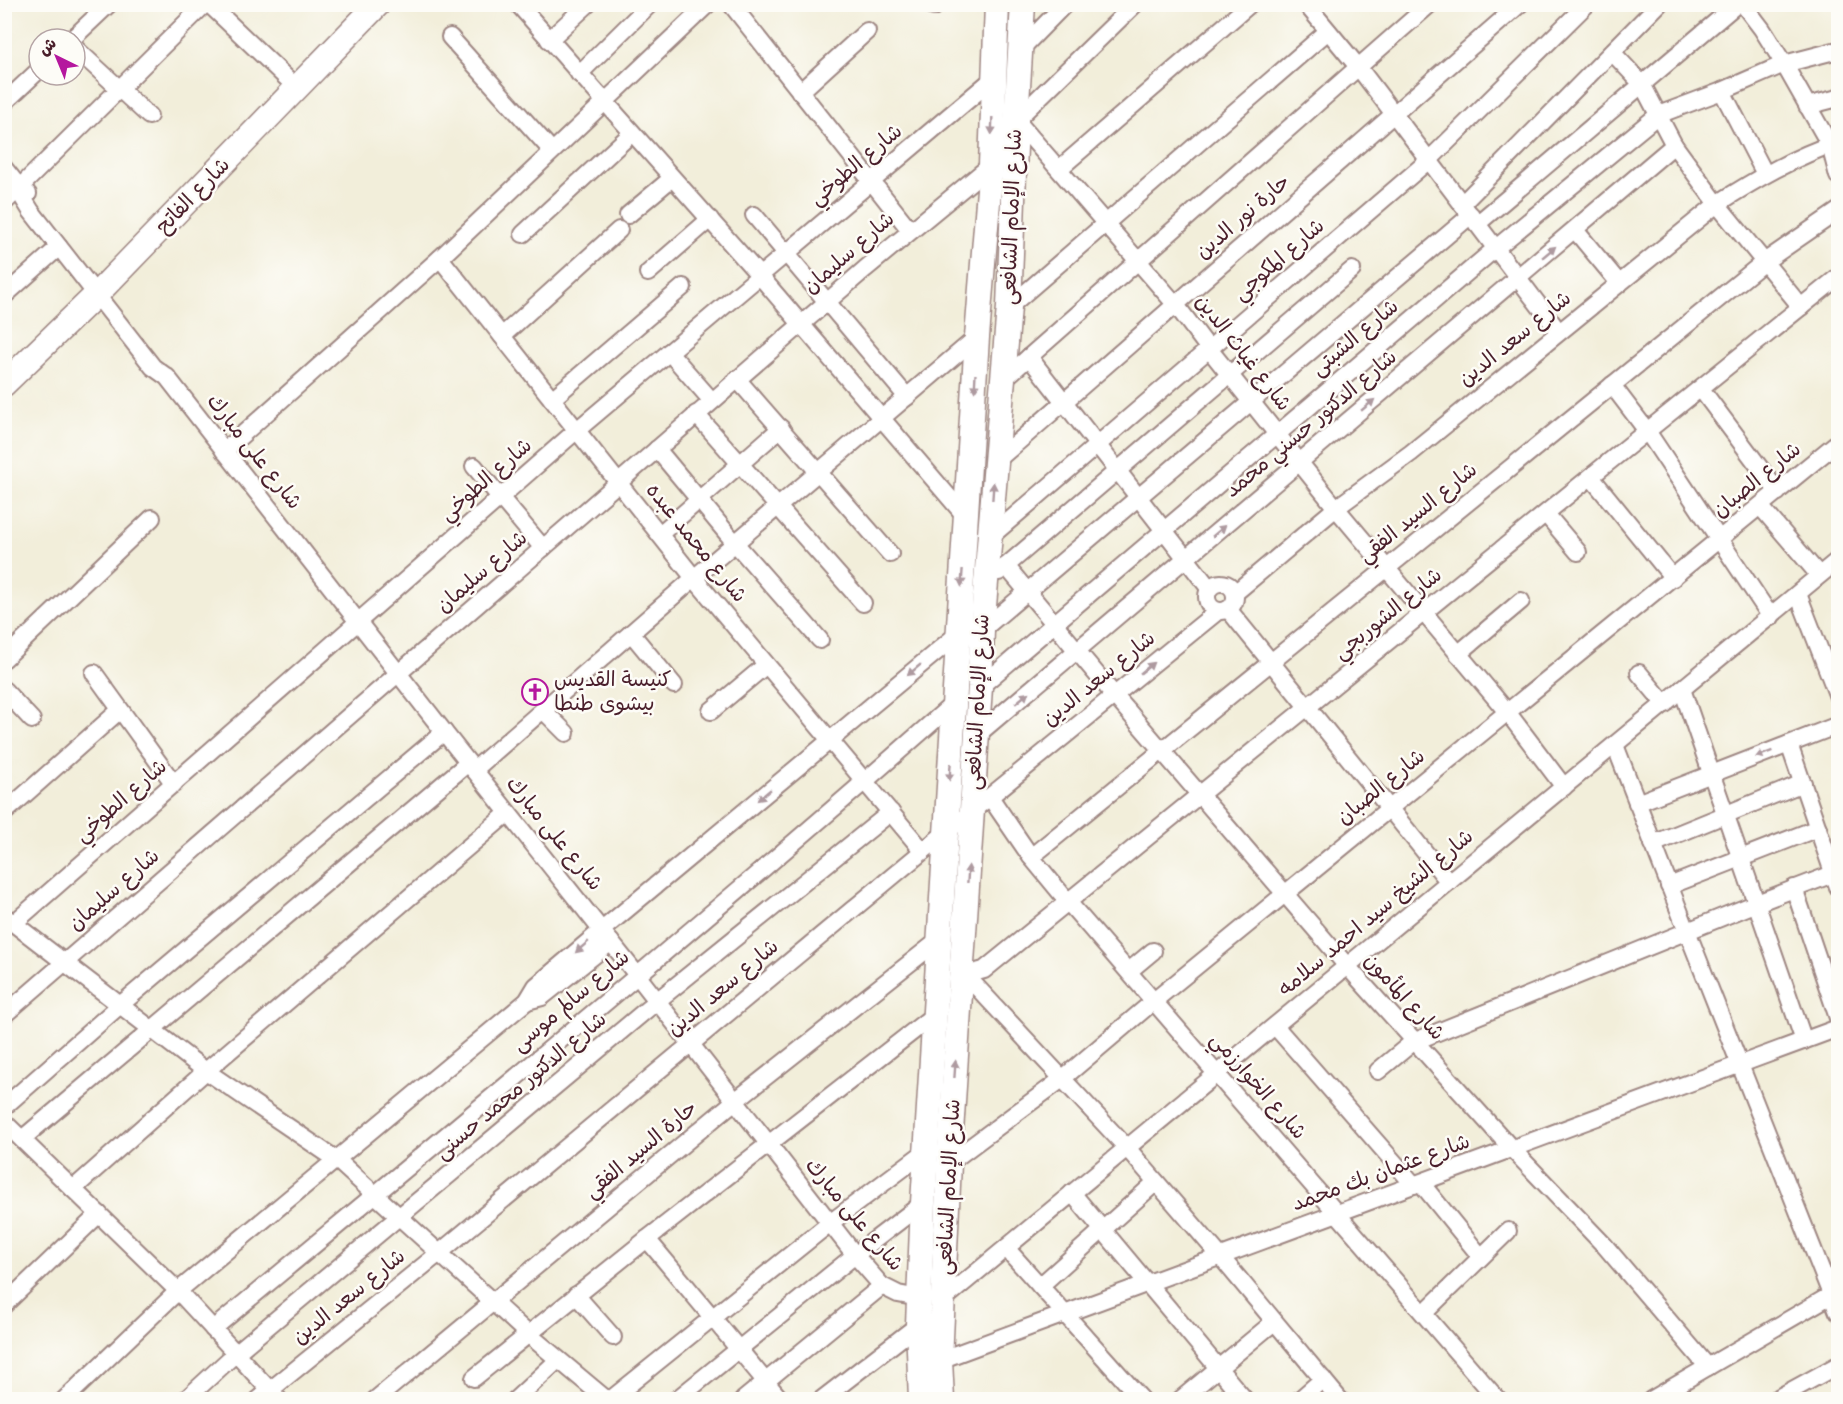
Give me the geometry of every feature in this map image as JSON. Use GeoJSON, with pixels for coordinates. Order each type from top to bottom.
{"type":"FeatureCollection","features":[{"type":"Feature","properties":{"kind":"main road","name":"شارع الفاتح"},"geometry":{"type":"LineString","coordinates":[[4,384],[100,291],[378,4]]}},
{"type":"Feature","properties":{"kind":"main road","name":"شارع الإمام الشافعى"},"geometry":{"type":"LineString","coordinates":[[942,1400],[940,1360],[949,1163],[962,970],[981,804],[977,735],[980,687],[970,631],[966,517],[991,165],[997,4]]}},
{"type":"Feature","properties":{"kind":"main road","name":"شارع الإمام الشافعى"},"geometry":{"type":"LineString","coordinates":[[921,1400],[918,1325],[923,1203],[954,703],[970,631],[986,584],[1009,307],[1023,4]]}},
{"type":"Feature","properties":{"kind":"street"},"geometry":{"type":"LineString","coordinates":[[85,27],[109,4]]}},
{"type":"Feature","properties":{"kind":"street"},"geometry":{"type":"LineString","coordinates":[[4,203],[205,4]]}},
{"type":"Feature","properties":{"kind":"street"},"geometry":{"type":"LineString","coordinates":[[209,4],[297,88]]}},
{"type":"Feature","properties":{"kind":"street"},"geometry":{"type":"LineString","coordinates":[[518,4],[760,276],[966,517]]}},
{"type":"Feature","properties":{"kind":"street"},"geometry":{"type":"LineString","coordinates":[[549,39],[588,4]]}},
{"type":"Feature","properties":{"kind":"street"},"geometry":{"type":"LineString","coordinates":[[579,74],[650,4]]}},
{"type":"Feature","properties":{"kind":"street"},"geometry":{"type":"LineString","coordinates":[[224,451],[440,258],[708,4]]}},
{"type":"Feature","properties":{"kind":"street"},"geometry":{"type":"LineString","coordinates":[[731,4],[910,230]]}},
{"type":"Feature","properties":{"kind":"street"},"geometry":{"type":"LineString","coordinates":[[1021,49],[1065,4]]}},
{"type":"Feature","properties":{"kind":"street"},"geometry":{"type":"LineString","coordinates":[[1016,120],[1135,4]]}},
{"type":"Feature","properties":{"kind":"street"},"geometry":{"type":"LineString","coordinates":[[1059,169],[1250,4]]}},
{"type":"Feature","properties":{"kind":"street"},"geometry":{"type":"LineString","coordinates":[[1306,4],[1395,114],[1559,332]]}},
{"type":"Feature","properties":{"kind":"street"},"geometry":{"type":"LineString","coordinates":[[1004,379],[1430,4]]}},
{"type":"Feature","properties":{"kind":"street","name":"حارة نور الدين"},"geometry":{"type":"LineString","coordinates":[[995,462],[1520,4]]}},
{"type":"Feature","properties":{"kind":"street","name":"شارع المكوجي"},"geometry":{"type":"LineString","coordinates":[[989,538],[1430,160],[1587,4]]}},
{"type":"Feature","properties":{"kind":"street"},"geometry":{"type":"LineString","coordinates":[[1470,214],[1612,52],[1659,4]]}},
{"type":"Feature","properties":{"kind":"street"},"geometry":{"type":"LineString","coordinates":[[64,1400],[178,1291],[527,1001],[542,997],[606,936],[830,740],[970,631],[1027,591],[1470,214],[1745,5],[1784,64],[1807,106],[1834,144],[1839,176]]}},
{"type":"Feature","properties":{"kind":"street"},"geometry":{"type":"LineString","coordinates":[[800,92],[867,31]]}},
{"type":"Feature","properties":{"kind":"street"},"geometry":{"type":"LineString","coordinates":[[1009,307],[1328,31]]}},
{"type":"Feature","properties":{"kind":"street"},"geometry":{"type":"LineString","coordinates":[[450,37],[552,151]]}},
{"type":"Feature","properties":{"kind":"street","name":"شارع الشبتى"},"geometry":{"type":"LineString","coordinates":[[980,687],[1496,249],[1658,115],[1784,64],[1839,50]]}},
{"type":"Feature","properties":{"kind":"street"},"geometry":{"type":"LineString","coordinates":[[1612,52],[1642,84],[1674,146],[1717,204],[1801,307]]}},
{"type":"Feature","properties":{"kind":"street"},"geometry":{"type":"LineString","coordinates":[[87,59],[149,116]]}},
{"type":"Feature","properties":{"kind":"street","name":"شارع الطوخي"},"geometry":{"type":"LineString","coordinates":[[9,920],[174,784],[577,430],[994,78]]}},
{"type":"Feature","properties":{"kind":"street"},"geometry":{"type":"LineString","coordinates":[[4,103],[27,81]]}},
{"type":"Feature","properties":{"kind":"street"},"geometry":{"type":"LineString","coordinates":[[1722,91],[1765,174]]}},
{"type":"Feature","properties":{"kind":"street"},"geometry":{"type":"LineString","coordinates":[[1807,106],[1839,98]]}},
{"type":"Feature","properties":{"kind":"street","name":"شارع غياث الدين"},"geometry":{"type":"LineString","coordinates":[[1016,120],[1176,305],[1336,508],[1508,712],[1564,787]]}},
{"type":"Feature","properties":{"kind":"street"},"geometry":{"type":"LineString","coordinates":[[523,234],[632,133]]}},
{"type":"Feature","properties":{"kind":"street","name":"شارع سعد الدين"},"geometry":{"type":"LineString","coordinates":[[1234,593],[1336,508],[1411,453],[1717,204],[1796,158],[1834,144]]}},
{"type":"Feature","properties":{"kind":"street","name":"شارع الدكتور حسني محمد"},"geometry":{"type":"LineString","coordinates":[[977,735],[1674,146]]}},
{"type":"Feature","properties":{"kind":"street","name":"شارع سليمان"},"geometry":{"type":"LineString","coordinates":[[4,1015],[696,414],[910,230],[991,165]]}},
{"type":"Feature","properties":{"kind":"street","name":"شارع على مبارك"},"geometry":{"type":"LineString","coordinates":[[4,168],[20,188],[38,203],[100,291]]}},
{"type":"Feature","properties":{"kind":"street"},"geometry":{"type":"LineString","coordinates":[[628,215],[672,178]]}},
{"type":"Feature","properties":{"kind":"street","name":"شارع على مبارك"},"geometry":{"type":"LineString","coordinates":[[20,188],[26,204],[59,247],[162,361],[167,377],[224,451],[855,1255],[882,1286],[898,1294],[919,1298]]}},
{"type":"Feature","properties":{"kind":"street","name":"شارع السيد الفقي"},"geometry":{"type":"LineString","coordinates":[[1031,857],[1764,262],[1839,211]]}},
{"type":"Feature","properties":{"kind":"street"},"geometry":{"type":"LineString","coordinates":[[754,215],[907,397]]}},
{"type":"Feature","properties":{"kind":"street"},"geometry":{"type":"LineString","coordinates":[[648,273],[710,219]]}},
{"type":"Feature","properties":{"kind":"street"},"geometry":{"type":"LineString","coordinates":[[502,336],[619,230]]}},
{"type":"Feature","properties":{"kind":"street"},"geometry":{"type":"LineString","coordinates":[[1575,230],[1619,283]]}},
{"type":"Feature","properties":{"kind":"street"},"geometry":{"type":"LineString","coordinates":[[4,297],[59,247]]}},
{"type":"Feature","properties":{"kind":"street","name":"شارع محمد عبده"},"geometry":{"type":"LineString","coordinates":[[440,258],[694,578],[923,851]]}},
{"type":"Feature","properties":{"kind":"street"},"geometry":{"type":"LineString","coordinates":[[986,584],[1352,270]]}},
{"type":"Feature","properties":{"kind":"street","name":"شارع الشوربجي"},"geometry":{"type":"LineString","coordinates":[[962,970],[973,973],[984,970],[1069,903],[1839,277]]}},
{"type":"Feature","properties":{"kind":"street"},"geometry":{"type":"LineString","coordinates":[[552,399],[683,287]]}},
{"type":"Feature","properties":{"kind":"street"},"geometry":{"type":"LineString","coordinates":[[22,1139],[543,710],[977,337]]}},
{"type":"Feature","properties":{"kind":"street"},"geometry":{"type":"LineString","coordinates":[[669,352],[712,401]]}},
{"type":"Feature","properties":{"kind":"street"},"geometry":{"type":"LineString","coordinates":[[1029,357],[1209,588]]}},
{"type":"Feature","properties":{"kind":"street"},"geometry":{"type":"LineString","coordinates":[[737,379],[890,554]]}},
{"type":"Feature","properties":{"kind":"street"},"geometry":{"type":"LineString","coordinates":[[1612,385],[1647,431],[1771,616]]}},
{"type":"Feature","properties":{"kind":"street"},"geometry":{"type":"LineString","coordinates":[[1701,389],[1778,492]]}},
{"type":"Feature","properties":{"kind":"street"},"geometry":{"type":"LineString","coordinates":[[696,414],[863,603]]}},
{"type":"Feature","properties":{"kind":"street"},"geometry":{"type":"LineString","coordinates":[[660,534],[781,428]]}},
{"type":"Feature","properties":{"kind":"street","name":"شارع الصبان"},"geometry":{"type":"LineString","coordinates":[[949,1163],[1062,1079],[1155,1000],[1839,442]]}},
{"type":"Feature","properties":{"kind":"street"},"geometry":{"type":"LineString","coordinates":[[657,449],[820,640]]}},
{"type":"Feature","properties":{"kind":"street"},"geometry":{"type":"LineString","coordinates":[[474,466],[543,548]]}},
{"type":"Feature","properties":{"kind":"street"},"geometry":{"type":"LineString","coordinates":[[1591,477],[1673,578]]}},
{"type":"Feature","properties":{"kind":"street"},"geometry":{"type":"LineString","coordinates":[[1760,506],[1819,575]]}},
{"type":"Feature","properties":{"kind":"street"},"geometry":{"type":"LineString","coordinates":[[1546,514],[1578,552]]}},
{"type":"Feature","properties":{"kind":"street"},"geometry":{"type":"LineString","coordinates":[[4,659],[152,518]]}},
{"type":"Feature","properties":{"kind":"street","name":"شارع الشيخ سيد احمد سلامه"},"geometry":{"type":"LineString","coordinates":[[943,1300],[1839,560]]}},
{"type":"Feature","properties":{"kind":"street","name":"شارع المأمون"},"geometry":{"type":"LineString","coordinates":[[1006,566],[1413,1042],[1605,1246],[1708,1366]]}},
{"type":"Feature","properties":{"kind":"street"},"geometry":{"type":"LineString","coordinates":[[1223,610],[1235,601],[1234,593],[1230,585],[1219,582],[1209,588],[1208,604],[1223,610],[1269,663],[1449,882]]}},
{"type":"Feature","properties":{"kind":"street"},"geometry":{"type":"LineString","coordinates":[[1798,594],[1839,697]]}},
{"type":"Feature","properties":{"kind":"street"},"geometry":{"type":"LineString","coordinates":[[1458,654],[1521,601]]}},
{"type":"Feature","properties":{"kind":"street","name":"شارع سعد الدين"},"geometry":{"type":"LineString","coordinates":[[269,1396],[923,851],[1114,695],[1223,610]]}},
{"type":"Feature","properties":{"kind":"street"},"geometry":{"type":"LineString","coordinates":[[631,633],[674,685]]}},
{"type":"Feature","properties":{"kind":"street"},"geometry":{"type":"LineString","coordinates":[[711,711],[766,665]]}},
{"type":"Feature","properties":{"kind":"street"},"geometry":{"type":"LineString","coordinates":[[94,673],[174,784]]}},
{"type":"Feature","properties":{"kind":"street"},"geometry":{"type":"LineString","coordinates":[[1639,673],[1665,704]]}},
{"type":"Feature","properties":{"kind":"street"},"geometry":{"type":"LineString","coordinates":[[4,690],[32,720]]}},
{"type":"Feature","properties":{"kind":"street"},"geometry":{"type":"LineString","coordinates":[[1682,690],[1804,1041]]}},
{"type":"Feature","properties":{"kind":"street","name":"شارع سالم موسى"},"geometry":{"type":"LineString","coordinates":[[213,1329],[637,975],[865,782],[954,703]]}},
{"type":"Feature","properties":{"kind":"street"},"geometry":{"type":"LineString","coordinates":[[4,813],[120,710]]}},
{"type":"Feature","properties":{"kind":"street"},"geometry":{"type":"LineString","coordinates":[[543,710],[566,733]]}},
{"type":"Feature","properties":{"kind":"street"},"geometry":{"type":"LineString","coordinates":[[1637,803],[1839,725]]}},
{"type":"Feature","properties":{"kind":"street"},"geometry":{"type":"LineString","coordinates":[[4,1107],[444,732]]}},
{"type":"Feature","properties":{"kind":"street"},"geometry":{"type":"LineString","coordinates":[[1378,1071],[1413,1042],[1794,888],[1837,877],[1789,744]]}},
{"type":"Feature","properties":{"kind":"street"},"geometry":{"type":"LineString","coordinates":[[1615,745],[1740,1065],[1835,1293],[1839,1312]]}},
{"type":"Feature","properties":{"kind":"street"},"geometry":{"type":"LineString","coordinates":[[1653,844],[1803,783]]}},
{"type":"Feature","properties":{"kind":"street","name":"شارع الخوارزمي"},"geometry":{"type":"LineString","coordinates":[[981,804],[1031,857],[1498,1400]]}},
{"type":"Feature","properties":{"kind":"street","name":"شارع الدكتور محمد حسنى"},"geometry":{"type":"LineString","coordinates":[[185,1400],[236,1353],[657,1001],[891,812]]}},
{"type":"Feature","properties":{"kind":"street"},"geometry":{"type":"LineString","coordinates":[[74,1189],[206,1071],[508,813]]}},
{"type":"Feature","properties":{"kind":"street"},"geometry":{"type":"LineString","coordinates":[[1670,885],[1818,828]]}},
{"type":"Feature","properties":{"kind":"street"},"geometry":{"type":"LineString","coordinates":[[1794,888],[1839,1018]]}},
{"type":"Feature","properties":{"kind":"street"},"geometry":{"type":"LineString","coordinates":[[9,920],[206,1071],[337,1160],[528,1334],[608,1400],[830,1223],[926,1151]]}},
{"type":"Feature","properties":{"kind":"street","name":"حارة السيد الفقي"},"geometry":{"type":"LineString","coordinates":[[375,1400],[735,1101],[939,940]]}},
{"type":"Feature","properties":{"kind":"street"},"geometry":{"type":"LineString","coordinates":[[1129,971],[1153,951]]}},
{"type":"Feature","properties":{"kind":"street"},"geometry":{"type":"LineString","coordinates":[[962,970],[1127,1148],[1340,1400]]}},
{"type":"Feature","properties":{"kind":"street"},"geometry":{"type":"LineString","coordinates":[[474,1378],[767,1144],[934,1015]]}},
{"type":"Feature","properties":{"kind":"street"},"geometry":{"type":"LineString","coordinates":[[1275,1026],[1481,1257]]}},
{"type":"Feature","properties":{"kind":"street","name":"شارع عثمان بك محمد"},"geometry":{"type":"LineString","coordinates":[[940,1360],[1839,1028]]}},
{"type":"Feature","properties":{"kind":"street"},"geometry":{"type":"LineString","coordinates":[[4,1122],[178,1291],[236,1353],[269,1396]]}},
{"type":"Feature","properties":{"kind":"street"},"geometry":{"type":"LineString","coordinates":[[1040,1286],[1156,1182]]}},
{"type":"Feature","properties":{"kind":"street"},"geometry":{"type":"LineString","coordinates":[[1072,1193],[1245,1400]]}},
{"type":"Feature","properties":{"kind":"street"},"geometry":{"type":"LineString","coordinates":[[676,1400],[923,1203]]}},
{"type":"Feature","properties":{"kind":"street"},"geometry":{"type":"LineString","coordinates":[[4,1305],[99,1214]]}},
{"type":"Feature","properties":{"kind":"street"},"geometry":{"type":"LineString","coordinates":[[1424,1313],[1508,1231]]}},
{"type":"Feature","properties":{"kind":"street"},"geometry":{"type":"LineString","coordinates":[[647,1239],[781,1400]]}},
{"type":"Feature","properties":{"kind":"street"},"geometry":{"type":"LineString","coordinates":[[1006,1248],[1142,1400]]}},
{"type":"Feature","properties":{"kind":"street"},"geometry":{"type":"LineString","coordinates":[[743,1400],[882,1286]]}},
{"type":"Feature","properties":{"kind":"street"},"geometry":{"type":"LineString","coordinates":[[1651,1400],[1835,1293]]}},
{"type":"Feature","properties":{"kind":"street"},"geometry":{"type":"LineString","coordinates":[[576,1295],[613,1337]]}},
{"type":"Feature","properties":{"kind":"street"},"geometry":{"type":"LineString","coordinates":[[1180,1400],[1274,1322]]}},
{"type":"Feature","properties":{"kind":"street"},"geometry":{"type":"LineString","coordinates":[[821,1400],[918,1325]]}},
{"type":"Feature","properties":{"kind":"street"},"geometry":{"type":"LineString","coordinates":[[515,1400],[558,1360]]}},
{"type":"Feature","properties":{"kind":"street"},"geometry":{"type":"LineString","coordinates":[[1773,1400],[1839,1365]]}},
{"type":"Feature","properties":{"kind":"street"},"geometry":{"type":"LineString","coordinates":[[1299,1400],[1323,1379]]}},
{"type":"Feature","properties":{"kind":"place","name":"كنيسة القديس بيشوى طنطا"},"geometry":{"type":"Point","coordinates":[535,692]}}]}
